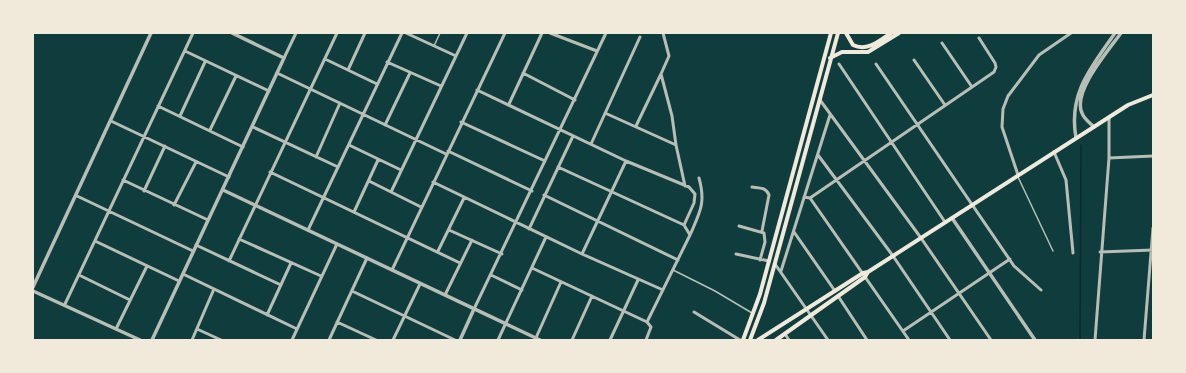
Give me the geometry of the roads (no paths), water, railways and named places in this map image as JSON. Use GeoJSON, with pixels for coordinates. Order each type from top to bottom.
{"type":"FeatureCollection","features":[{"type":"Feature","properties":{"kind":"main road"},"geometry":{"type":"LineString","coordinates":[[741,340],[754,313],[831,33]]}},
{"type":"Feature","properties":{"kind":"main road"},"geometry":{"type":"LineString","coordinates":[[750,340],[764,303],[838,33]]}},
{"type":"Feature","properties":{"kind":"main road"},"geometry":{"type":"LineString","coordinates":[[846,33],[849,40],[858,47],[869,46],[891,33]]}},
{"type":"Feature","properties":{"kind":"main road"},"geometry":{"type":"LineString","coordinates":[[830,58],[842,52],[868,52],[898,33]]}},
{"type":"Feature","properties":{"kind":"main road"},"geometry":{"type":"LineString","coordinates":[[776,340],[838,296],[868,272],[1128,105],[1153,95]]}},
{"type":"Feature","properties":{"kind":"main road"},"geometry":{"type":"LineString","coordinates":[[758,340],[835,291],[864,275]]}},
{"type":"Feature","properties":{"kind":"street"},"geometry":{"type":"LineString","coordinates":[[33,287],[77,196],[152,33]]}},
{"type":"Feature","properties":{"kind":"street"},"geometry":{"type":"LineString","coordinates":[[64,304],[193,33]]}},
{"type":"Feature","properties":{"kind":"street"},"geometry":{"type":"LineString","coordinates":[[232,33],[284,58]]}},
{"type":"Feature","properties":{"kind":"street"},"geometry":{"type":"LineString","coordinates":[[152,340],[296,33]]}},
{"type":"Feature","properties":{"kind":"street"},"geometry":{"type":"LineString","coordinates":[[229,260],[337,33]]}},
{"type":"Feature","properties":{"kind":"street"},"geometry":{"type":"LineString","coordinates":[[348,70],[365,33]]}},
{"type":"Feature","properties":{"kind":"street"},"geometry":{"type":"LineString","coordinates":[[308,230],[402,33]]}},
{"type":"Feature","properties":{"kind":"street"},"geometry":{"type":"LineString","coordinates":[[406,33],[456,56]]}},
{"type":"Feature","properties":{"kind":"street"},"geometry":{"type":"LineString","coordinates":[[391,192],[466,33]]}},
{"type":"Feature","properties":{"kind":"street"},"geometry":{"type":"LineString","coordinates":[[392,270],[505,33]]}},
{"type":"Feature","properties":{"kind":"street"},"geometry":{"type":"LineString","coordinates":[[509,104],[542,33]]}},
{"type":"Feature","properties":{"kind":"street"},"geometry":{"type":"LineString","coordinates":[[550,33],[598,51]]}},
{"type":"Feature","properties":{"kind":"street"},"geometry":{"type":"LineString","coordinates":[[460,340],[517,223],[606,33]]}},
{"type":"Feature","properties":{"kind":"street"},"geometry":{"type":"LineString","coordinates":[[636,126],[669,56],[663,33]]}},
{"type":"Feature","properties":{"kind":"street"},"geometry":{"type":"LineString","coordinates":[[1018,175],[1002,127],[1003,109],[1008,96],[1039,55],[1071,33]]}},
{"type":"Feature","properties":{"kind":"street"},"geometry":{"type":"LineString","coordinates":[[1076,138],[1074,114],[1081,84],[1115,33]]}},
{"type":"Feature","properties":{"kind":"street"},"geometry":{"type":"LineString","coordinates":[[1094,127],[1082,115],[1080,109],[1081,95],[1088,80],[1120,33]]}},
{"type":"Feature","properties":{"kind":"street"},"geometry":{"type":"LineString","coordinates":[[591,144],[640,37]]}},
{"type":"Feature","properties":{"kind":"street"},"geometry":{"type":"LineString","coordinates":[[810,198],[994,72],[996,67],[979,38]]}},
{"type":"Feature","properties":{"kind":"street"},"geometry":{"type":"LineString","coordinates":[[942,43],[972,87]]}},
{"type":"Feature","properties":{"kind":"street"},"geometry":{"type":"LineString","coordinates":[[185,51],[205,62],[269,91]]}},
{"type":"Feature","properties":{"kind":"street"},"geometry":{"type":"LineString","coordinates":[[325,59],[377,84]]}},
{"type":"Feature","properties":{"kind":"street"},"geometry":{"type":"LineString","coordinates":[[914,60],[945,105]]}},
{"type":"Feature","properties":{"kind":"street"},"geometry":{"type":"LineString","coordinates":[[180,116],[205,62]]}},
{"type":"Feature","properties":{"kind":"street"},"geometry":{"type":"LineString","coordinates":[[388,62],[441,86]]}},
{"type":"Feature","properties":{"kind":"street"},"geometry":{"type":"LineString","coordinates":[[839,64],[946,222]]}},
{"type":"Feature","properties":{"kind":"street"},"geometry":{"type":"LineString","coordinates":[[876,64],[918,123],[1010,259],[1021,273],[1042,290]]}},
{"type":"Feature","properties":{"kind":"street"},"geometry":{"type":"LineString","coordinates":[[277,73],[385,126],[532,191]]}},
{"type":"Feature","properties":{"kind":"street"},"geometry":{"type":"LineString","coordinates":[[385,126],[410,73]]}},
{"type":"Feature","properties":{"kind":"street"},"geometry":{"type":"LineString","coordinates":[[523,73],[575,100]]}},
{"type":"Feature","properties":{"kind":"street"},"geometry":{"type":"LineString","coordinates":[[661,74],[672,116],[676,145],[686,186]]}},
{"type":"Feature","properties":{"kind":"street"},"geometry":{"type":"LineString","coordinates":[[210,130],[236,76]]}},
{"type":"Feature","properties":{"kind":"street"},"geometry":{"type":"LineString","coordinates":[[477,90],[626,161],[693,190],[695,199],[684,225]]}},
{"type":"Feature","properties":{"kind":"street"},"geometry":{"type":"LineString","coordinates":[[820,100],[863,161],[921,238],[991,340]]}},
{"type":"Feature","properties":{"kind":"street"},"geometry":{"type":"LineString","coordinates":[[316,157],[340,104]]}},
{"type":"Feature","properties":{"kind":"street"},"geometry":{"type":"LineString","coordinates":[[158,106],[243,146]]}},
{"type":"Feature","properties":{"kind":"street"},"geometry":{"type":"LineString","coordinates":[[605,113],[676,145]]}},
{"type":"Feature","properties":{"kind":"street"},"geometry":{"type":"LineString","coordinates":[[781,271],[830,115]]}},
{"type":"Feature","properties":{"kind":"street"},"geometry":{"type":"LineString","coordinates":[[1095,340],[1100,252],[1109,158],[1109,117]]}},
{"type":"Feature","properties":{"kind":"street"},"geometry":{"type":"LineString","coordinates":[[111,121],[229,177]]}},
{"type":"Feature","properties":{"kind":"street"},"geometry":{"type":"LineString","coordinates":[[462,122],[546,161]]}},
{"type":"Feature","properties":{"kind":"street"},"geometry":{"type":"LineString","coordinates":[[253,127],[338,167]]}},
{"type":"Feature","properties":{"kind":"street"},"geometry":{"type":"LineString","coordinates":[[529,229],[573,136]]}},
{"type":"Feature","properties":{"kind":"street"},"geometry":{"type":"LineString","coordinates":[[349,145],[401,170]]}},
{"type":"Feature","properties":{"kind":"street"},"geometry":{"type":"LineString","coordinates":[[144,191],[165,146]]}},
{"type":"Feature","properties":{"kind":"street"},"geometry":{"type":"LineString","coordinates":[[1054,152],[1066,180],[1073,253]]}},
{"type":"Feature","properties":{"kind":"street"},"geometry":{"type":"LineString","coordinates":[[818,155],[893,256],[950,340]]}},
{"type":"Feature","properties":{"kind":"street"},"geometry":{"type":"LineString","coordinates":[[1109,158],[1153,156]]}},
{"type":"Feature","properties":{"kind":"street"},"geometry":{"type":"LineString","coordinates":[[354,212],[378,160]]}},
{"type":"Feature","properties":{"kind":"street"},"geometry":{"type":"LineString","coordinates":[[582,254],[626,161]]}},
{"type":"Feature","properties":{"kind":"street"},"geometry":{"type":"LineString","coordinates":[[174,205],[196,162]]}},
{"type":"Feature","properties":{"kind":"street"},"geometry":{"type":"LineString","coordinates":[[558,167],[611,193],[684,225],[690,235]]}},
{"type":"Feature","properties":{"kind":"street"},"geometry":{"type":"LineString","coordinates":[[270,172],[438,251],[460,263]]}},
{"type":"Feature","properties":{"kind":"street"},"geometry":{"type":"LineString","coordinates":[[647,322],[690,235],[703,205],[703,191],[699,178]]}},
{"type":"Feature","properties":{"kind":"street"},"geometry":{"type":"LineString","coordinates":[[123,180],[208,220]]}},
{"type":"Feature","properties":{"kind":"street"},"geometry":{"type":"LineString","coordinates":[[369,181],[421,207]]}},
{"type":"Feature","properties":{"kind":"street"},"geometry":{"type":"LineString","coordinates":[[433,182],[582,254],[663,290]]}},
{"type":"Feature","properties":{"kind":"street"},"geometry":{"type":"LineString","coordinates":[[752,187],[767,190],[769,195],[762,231],[765,236],[760,260]]}},
{"type":"Feature","properties":{"kind":"street"},"geometry":{"type":"LineString","coordinates":[[223,190],[535,339],[540,340]]}},
{"type":"Feature","properties":{"kind":"street"},"geometry":{"type":"LineString","coordinates":[[544,195],[678,260]]}},
{"type":"Feature","properties":{"kind":"street"},"geometry":{"type":"LineString","coordinates":[[77,196],[193,251]]}},
{"type":"Feature","properties":{"kind":"street"},"geometry":{"type":"LineString","coordinates":[[804,197],[810,198],[909,340]]}},
{"type":"Feature","properties":{"kind":"street"},"geometry":{"type":"LineString","coordinates":[[438,251],[464,198]]}},
{"type":"Feature","properties":{"kind":"street"},"geometry":{"type":"LineString","coordinates":[[952,218],[1035,339]]}},
{"type":"Feature","properties":{"kind":"street"},"geometry":{"type":"LineString","coordinates":[[739,226],[762,231]]}},
{"type":"Feature","properties":{"kind":"street"},"geometry":{"type":"LineString","coordinates":[[1144,340],[1153,228]]}},
{"type":"Feature","properties":{"kind":"street"},"geometry":{"type":"LineString","coordinates":[[449,230],[502,254]]}},
{"type":"Feature","properties":{"kind":"street"},"geometry":{"type":"LineString","coordinates":[[794,232],[835,291]]}},
{"type":"Feature","properties":{"kind":"street"},"geometry":{"type":"LineString","coordinates":[[498,340],[546,237]]}},
{"type":"Feature","properties":{"kind":"street"},"geometry":{"type":"LineString","coordinates":[[239,239],[321,276]]}},
{"type":"Feature","properties":{"kind":"street"},"geometry":{"type":"LineString","coordinates":[[445,295],[472,240]]}},
{"type":"Feature","properties":{"kind":"street"},"geometry":{"type":"LineString","coordinates":[[95,241],[179,281]]}},
{"type":"Feature","properties":{"kind":"street"},"geometry":{"type":"LineString","coordinates":[[292,340],[337,244]]}},
{"type":"Feature","properties":{"kind":"street"},"geometry":{"type":"LineString","coordinates":[[196,245],[282,285]]}},
{"type":"Feature","properties":{"kind":"street"},"geometry":{"type":"LineString","coordinates":[[1100,252],[1152,250]]}},
{"type":"Feature","properties":{"kind":"street"},"geometry":{"type":"LineString","coordinates":[[736,254],[769,261]]}},
{"type":"Feature","properties":{"kind":"street"},"geometry":{"type":"LineString","coordinates":[[329,340],[367,258]]}},
{"type":"Feature","properties":{"kind":"street"},"geometry":{"type":"LineString","coordinates":[[903,331],[1010,259]]}},
{"type":"Feature","properties":{"kind":"street"},"geometry":{"type":"LineString","coordinates":[[267,315],[291,263]]}},
{"type":"Feature","properties":{"kind":"street"},"geometry":{"type":"LineString","coordinates":[[775,264],[828,340]]}},
{"type":"Feature","properties":{"kind":"street"},"geometry":{"type":"LineString","coordinates":[[116,329],[147,266]]}},
{"type":"Feature","properties":{"kind":"street"},"geometry":{"type":"LineString","coordinates":[[532,268],[647,322],[652,327],[646,340]]}},
{"type":"Feature","properties":{"kind":"street"},"geometry":{"type":"LineString","coordinates":[[183,274],[297,329]]}},
{"type":"Feature","properties":{"kind":"street"},"geometry":{"type":"LineString","coordinates":[[79,275],[130,300]]}},
{"type":"Feature","properties":{"kind":"street"},"geometry":{"type":"LineString","coordinates":[[491,276],[522,290]]}},
{"type":"Feature","properties":{"kind":"street"},"geometry":{"type":"LineString","coordinates":[[610,340],[638,280]]}},
{"type":"Feature","properties":{"kind":"street"},"geometry":{"type":"LineString","coordinates":[[535,339],[561,282]]}},
{"type":"Feature","properties":{"kind":"street"},"geometry":{"type":"LineString","coordinates":[[393,340],[420,284]]}},
{"type":"Feature","properties":{"kind":"street"},"geometry":{"type":"LineString","coordinates":[[192,340],[214,289]]}},
{"type":"Feature","properties":{"kind":"street"},"geometry":{"type":"LineString","coordinates":[[33,291],[140,340]]}},
{"type":"Feature","properties":{"kind":"street"},"geometry":{"type":"LineString","coordinates":[[352,291],[455,340]]}},
{"type":"Feature","properties":{"kind":"street"},"geometry":{"type":"LineString","coordinates":[[572,340],[592,296]]}},
{"type":"Feature","properties":{"kind":"street"},"geometry":{"type":"LineString","coordinates":[[838,296],[867,340]]}},
{"type":"Feature","properties":{"kind":"street"},"geometry":{"type":"LineString","coordinates":[[694,312],[741,340]]}},
{"type":"Feature","properties":{"kind":"street"},"geometry":{"type":"LineString","coordinates":[[337,322],[376,340]]}},
{"type":"Feature","properties":{"kind":"street"},"geometry":{"type":"LineString","coordinates":[[197,329],[221,340]]}},
{"type":"Feature","properties":{"kind":"street"},"geometry":{"type":"LineString","coordinates":[[785,334],[789,340]]}},
{"type":"Feature","properties":{"kind":"lane"},"geometry":{"type":"LineString","coordinates":[[434,46],[440,33]]}},
{"type":"Feature","properties":{"kind":"lane"},"geometry":{"type":"LineString","coordinates":[[1018,175],[1053,251]]}},
{"type":"Feature","properties":{"kind":"lane"},"geometry":{"type":"LineString","coordinates":[[673,270],[754,313]]}},
{"type":"Feature","properties":{"kind":"waterway"},"geometry":{"type":"LineString","coordinates":[[1080,340],[1081,145]]}}]}
